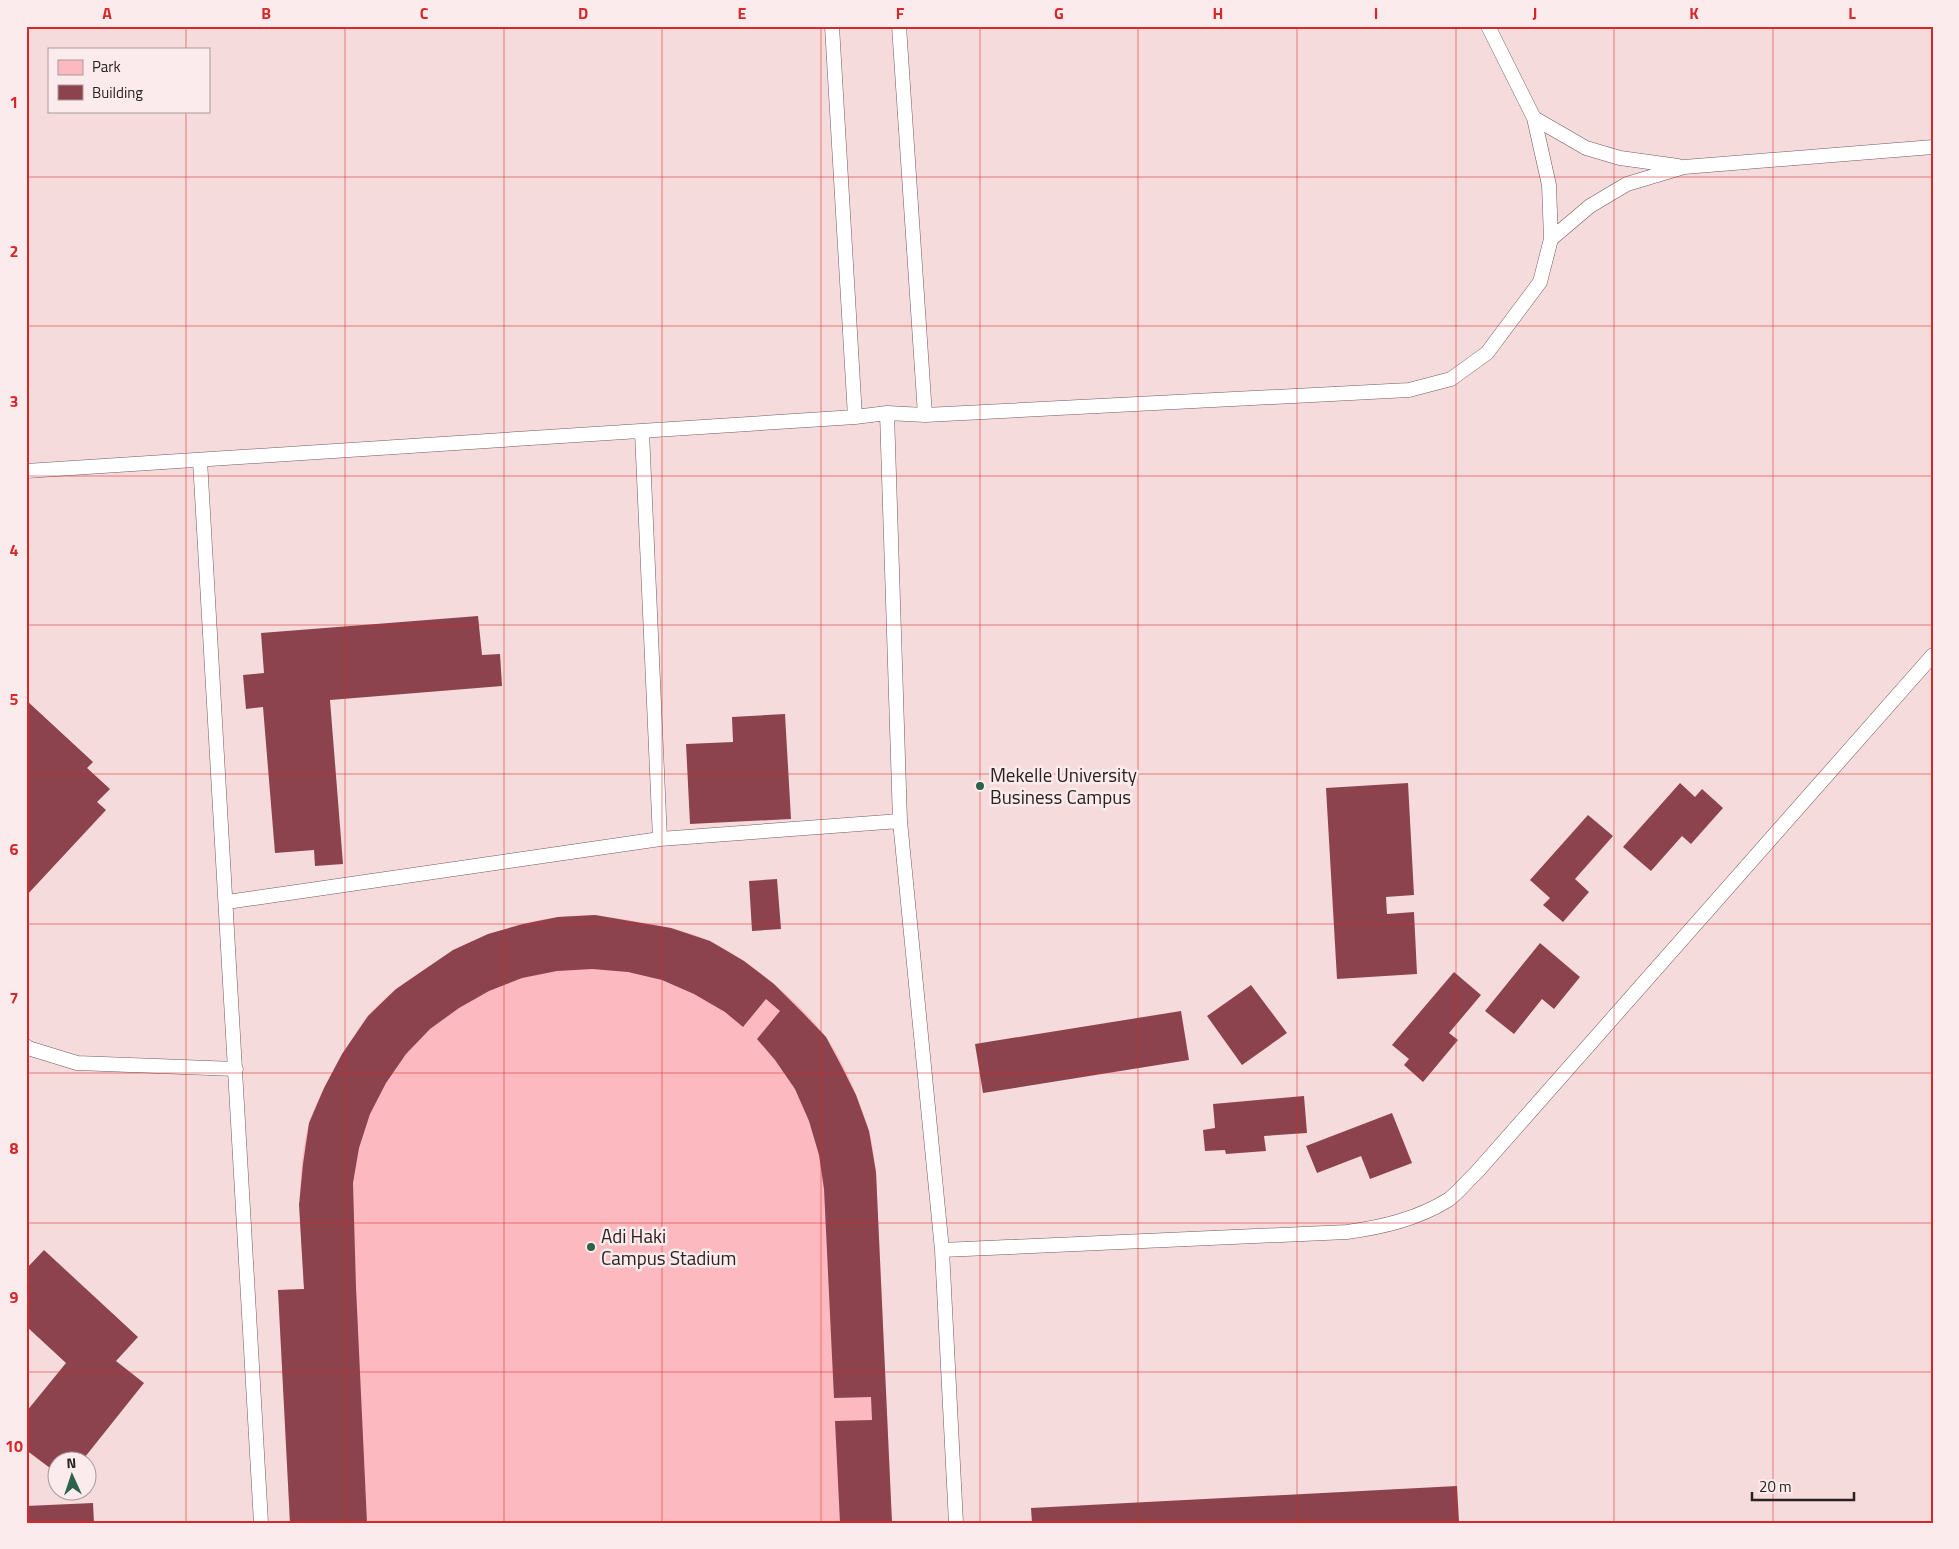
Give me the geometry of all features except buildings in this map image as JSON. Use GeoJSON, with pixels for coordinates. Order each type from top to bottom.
{"type":"FeatureCollection","features":[{"type":"Feature","properties":{"kind":"lane"},"geometry":{"type":"LineString","coordinates":[[832,26],[855,417]]}},
{"type":"Feature","properties":{"kind":"lane"},"geometry":{"type":"LineString","coordinates":[[899,26],[925,415]]}},
{"type":"Feature","properties":{"kind":"lane"},"geometry":{"type":"LineString","coordinates":[[26,471],[642,432],[855,417],[887,413],[925,415],[1409,390],[1451,378],[1487,353],[1540,282],[1551,240],[1549,185],[1534,118],[1488,26]]}},
{"type":"Feature","properties":{"kind":"lane"},"geometry":{"type":"LineString","coordinates":[[1534,118],[1586,148],[1620,158],[1684,167]]}},
{"type":"Feature","properties":{"kind":"lane"},"geometry":{"type":"LineString","coordinates":[[1551,240],[1590,206],[1627,184],[1684,167],[1933,147]]}},
{"type":"Feature","properties":{"kind":"lane"},"geometry":{"type":"LineString","coordinates":[[887,413],[900,821],[942,1250],[956,1523]]}},
{"type":"Feature","properties":{"kind":"lane"},"geometry":{"type":"LineString","coordinates":[[642,432],[660,839]]}},
{"type":"Feature","properties":{"kind":"lane"},"geometry":{"type":"LineString","coordinates":[[200,460],[261,1523]]}},
{"type":"Feature","properties":{"kind":"lane"},"geometry":{"type":"LineString","coordinates":[[942,1250],[1347,1232],[1386,1226],[1417,1215],[1449,1199],[1483,1165],[1933,655]]}},
{"type":"Feature","properties":{"kind":"lane"},"geometry":{"type":"LineString","coordinates":[[226,902],[660,839],[900,821]]}},
{"type":"Feature","properties":{"kind":"lane"},"geometry":{"type":"LineString","coordinates":[[26,1046],[78,1063],[236,1069]]}},
{"type":"Feature","properties":{"kind":"green space","name":"Adi Haki Campus Stadium"},"geometry":{"type":"Polygon","coordinates":[[[595,915],[654,924],[682,931],[710,941],[725,949],[757,970],[803,1010],[833,1047],[845,1070],[869,1130],[876,1172],[892,1523],[290,1523],[278,1290],[304,1289],[300,1205],[302,1163],[309,1123],[323,1090],[362,1023],[372,1011],[396,989],[432,964],[483,937],[519,925],[557,917],[595,915]]]}},
{"type":"Feature","properties":{"kind":"place","name":"Mekelle University Business Campus"},"geometry":{"type":"Point","coordinates":[980,786]}},
{"type":"Feature","properties":{"kind":"place","name":"Adi Haki Campus Stadium"},"geometry":{"type":"Point","coordinates":[591,1247]}}]}
